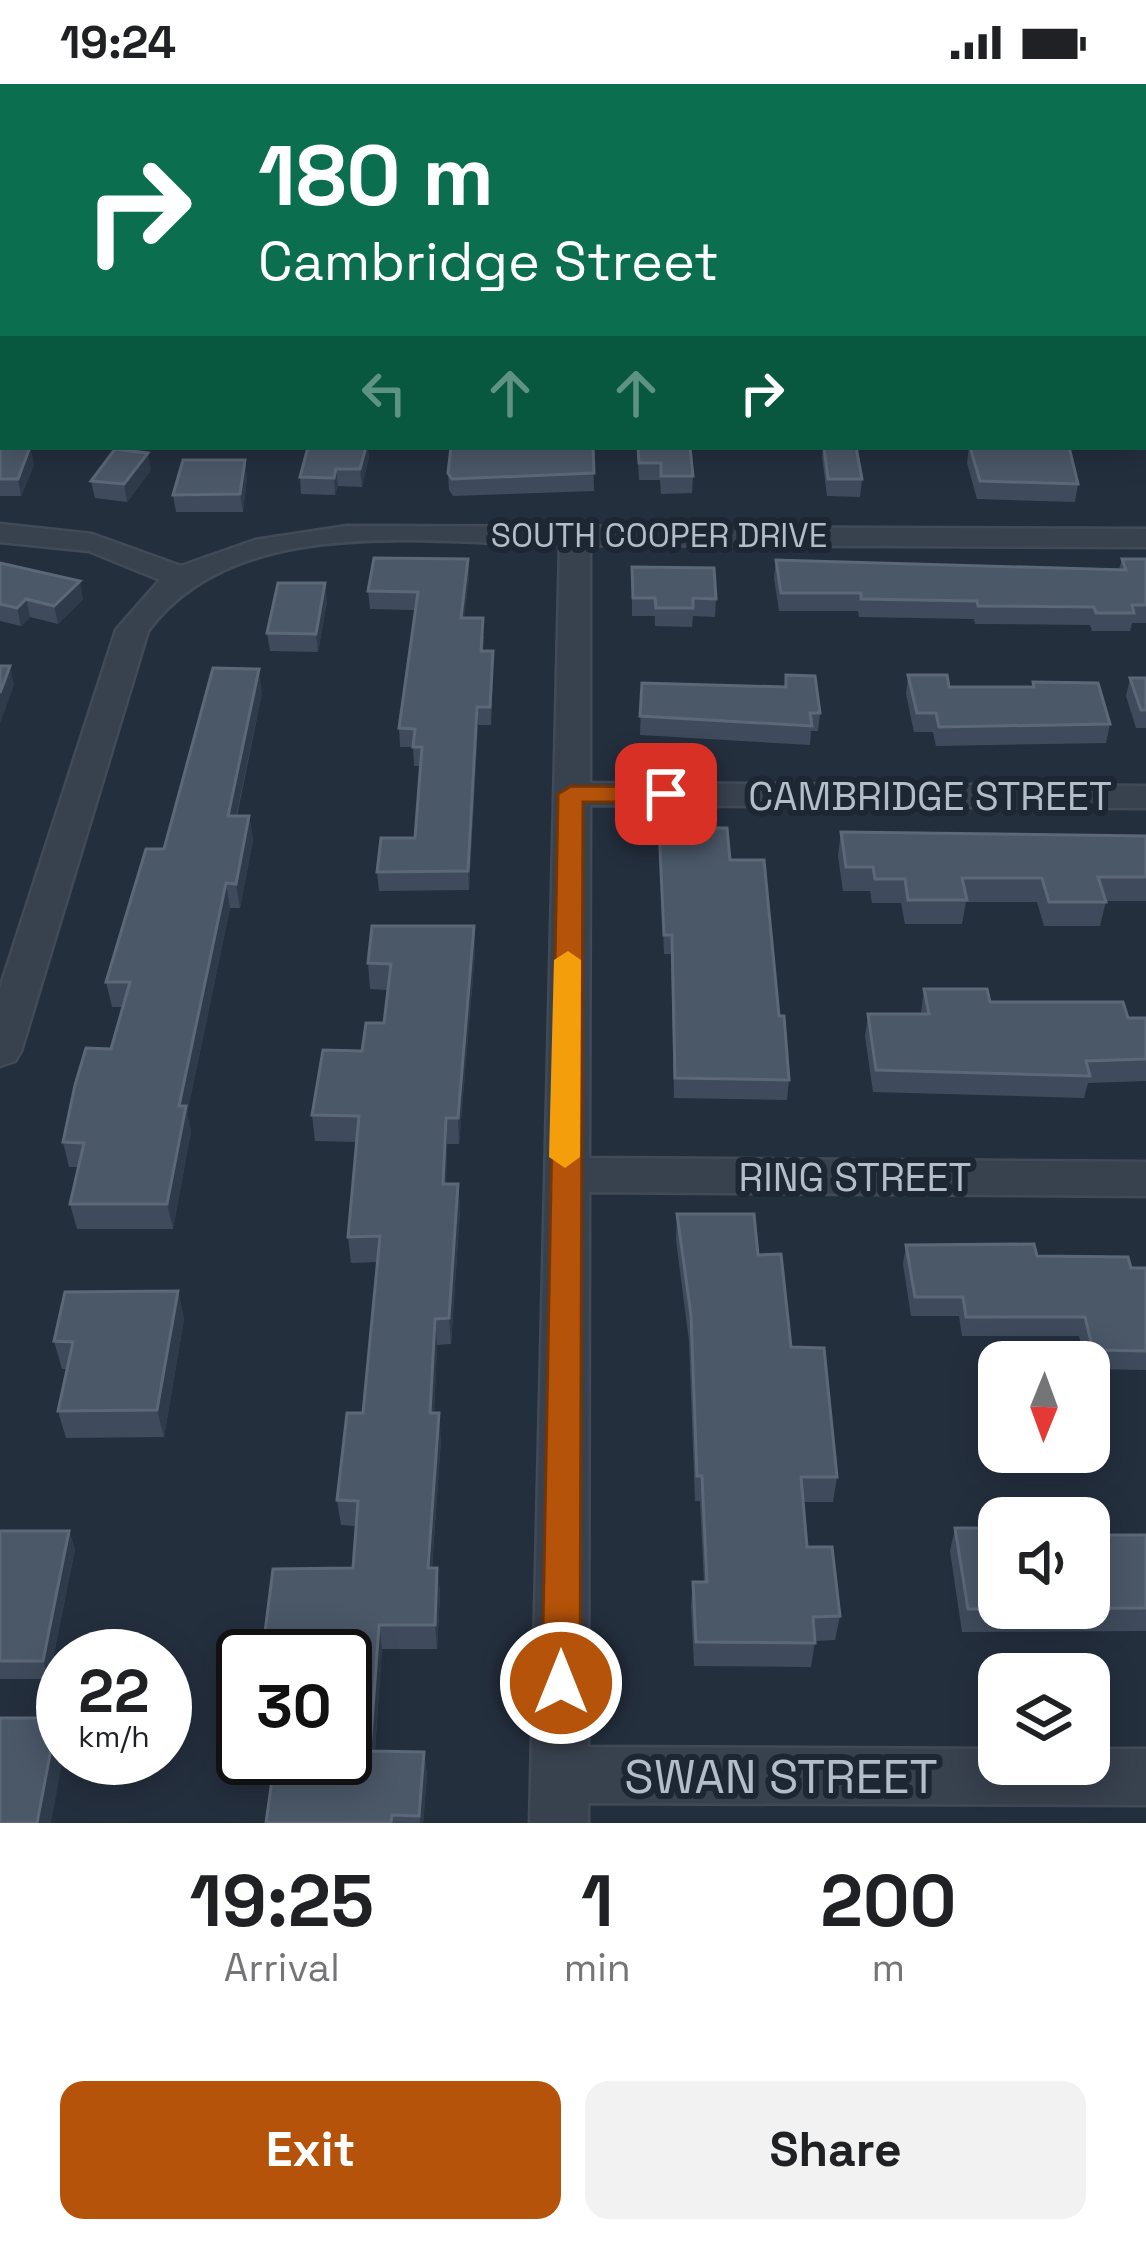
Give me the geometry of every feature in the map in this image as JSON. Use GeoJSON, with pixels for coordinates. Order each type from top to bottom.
{"type":"FeatureCollection","features":[{"type":"Feature","properties":{"kind":"street"},"geometry":{"type":"LineString","coordinates":[[0,533],[90,540],[136,554],[178,577],[146,607],[132,630],[0,1051]]}},
{"type":"Feature","properties":{"kind":"street","name":"SOUTH COOPER DRIVE"},"geometry":{"type":"LineString","coordinates":[[178,577],[220,557],[347,535],[1146,538]]}},
{"type":"Feature","properties":{"kind":"street"},"geometry":{"type":"LineString","coordinates":[[560,1799],[575,535]]}},
{"type":"Feature","properties":{"kind":"street","name":"CAMBRIDGE STREET"},"geometry":{"type":"LineString","coordinates":[[571,794],[1146,797]]}},
{"type":"Feature","properties":{"kind":"street","name":"RING STREET"},"geometry":{"type":"LineString","coordinates":[[564,1175],[1146,1179]]}},
{"type":"Feature","properties":{"kind":"street","name":"SWAN STREET"},"geometry":{"type":"LineString","coordinates":[[560,1799],[1146,1778]]}},
{"type":"Feature","properties":{"kind":"building"},"geometry":{"type":"Polygon","coordinates":[[[0,450],[29,450],[18,479],[0,479],[0,450]]]}},
{"type":"Feature","properties":{"kind":"building"},"geometry":{"type":"Polygon","coordinates":[[[114,450],[148,453],[124,484],[91,481],[114,450]]]}},
{"type":"Feature","properties":{"kind":"building"},"geometry":{"type":"Polygon","coordinates":[[[307,450],[365,450],[360,469],[336,469],[334,478],[300,477],[307,450]]]}},
{"type":"Feature","properties":{"kind":"building"},"geometry":{"type":"Polygon","coordinates":[[[451,450],[593,450],[594,473],[452,479],[448,473],[451,450]]]}},
{"type":"Feature","properties":{"kind":"building"},"geometry":{"type":"Polygon","coordinates":[[[638,450],[690,450],[693,476],[661,476],[661,463],[639,463],[638,450]]]}},
{"type":"Feature","properties":{"kind":"building"},"geometry":{"type":"Polygon","coordinates":[[[824,450],[857,450],[862,479],[828,479],[824,450]]]}},
{"type":"Feature","properties":{"kind":"building"},"geometry":{"type":"Polygon","coordinates":[[[971,450],[1070,450],[1078,484],[980,481],[971,450]]]}},
{"type":"Feature","properties":{"kind":"building"},"geometry":{"type":"Polygon","coordinates":[[[183,460],[245,460],[240,494],[173,495],[183,460]]]}},
{"type":"Feature","properties":{"kind":"building"},"geometry":{"type":"Polygon","coordinates":[[[374,558],[468,559],[461,618],[483,618],[481,651],[493,651],[490,707],[477,707],[468,871],[377,872],[381,838],[415,838],[422,747],[413,747],[415,729],[399,728],[418,592],[368,591],[374,558]]]}},
{"type":"Feature","properties":{"kind":"building"},"geometry":{"type":"Polygon","coordinates":[[[1122,559],[1146,559],[1146,605],[1132,605],[1134,613],[1096,613],[1094,607],[978,606],[977,601],[861,599],[861,593],[781,593],[776,560],[1126,570],[1122,559]]]}},
{"type":"Feature","properties":{"kind":"building"},"geometry":{"type":"Polygon","coordinates":[[[0,563],[80,581],[54,606],[26,599],[17,608],[0,604],[0,563]]]}},
{"type":"Feature","properties":{"kind":"building"},"geometry":{"type":"Polygon","coordinates":[[[632,567],[714,568],[716,599],[693,598],[693,608],[656,608],[655,598],[633,598],[632,567]]]}},
{"type":"Feature","properties":{"kind":"building"},"geometry":{"type":"Polygon","coordinates":[[[278,583],[325,583],[316,634],[267,633],[278,583]]]}},
{"type":"Feature","properties":{"kind":"building"},"geometry":{"type":"Polygon","coordinates":[[[0,666],[10,666],[0,693],[0,666]]]}},
{"type":"Feature","properties":{"kind":"building"},"geometry":{"type":"Polygon","coordinates":[[[213,668],[259,669],[228,816],[249,816],[236,884],[226,883],[179,1106],[186,1106],[167,1204],[70,1204],[84,1143],[63,1142],[75,1085],[86,1048],[111,1049],[130,982],[106,982],[146,849],[164,849],[213,668]]]}},
{"type":"Feature","properties":{"kind":"building"},"geometry":{"type":"Polygon","coordinates":[[[786,675],[815,676],[820,713],[810,713],[812,726],[640,716],[642,683],[786,687],[786,675]]]}},
{"type":"Feature","properties":{"kind":"building"},"geometry":{"type":"Polygon","coordinates":[[[908,675],[947,675],[949,687],[1098,683],[1110,724],[939,727],[936,713],[917,713],[908,675]]]}},
{"type":"Feature","properties":{"kind":"building"},"geometry":{"type":"Polygon","coordinates":[[[1130,678],[1146,678],[1146,710],[1141,710],[1130,678]]]}},
{"type":"Feature","properties":{"kind":"building"},"geometry":{"type":"Polygon","coordinates":[[[659,828],[727,828],[730,860],[764,860],[789,1080],[675,1078],[672,935],[664,935],[659,828]]]}},
{"type":"Feature","properties":{"kind":"building"},"geometry":{"type":"Polygon","coordinates":[[[841,832],[1146,836],[1146,877],[1098,877],[1106,902],[1049,902],[1042,878],[962,878],[967,900],[908,900],[905,879],[875,879],[873,867],[846,867],[841,832]]]}},
{"type":"Feature","properties":{"kind":"building"},"geometry":{"type":"Polygon","coordinates":[[[372,926],[474,926],[458,1118],[446,1118],[443,1184],[458,1184],[449,1318],[435,1319],[430,1413],[439,1413],[428,1568],[437,1568],[435,1625],[379,1625],[372,1723],[372,1629],[265,1629],[273,1569],[353,1568],[358,1501],[337,1500],[347,1413],[363,1413],[380,1236],[348,1237],[359,1116],[312,1115],[323,1050],[362,1051],[366,1023],[384,1023],[391,964],[368,963],[372,926]]]}},
{"type":"Feature","properties":{"kind":"building"},"geometry":{"type":"Polygon","coordinates":[[[924,989],[987,989],[990,1002],[1123,1002],[1128,1018],[1146,1018],[1146,1059],[1086,1061],[1090,1076],[876,1070],[868,1014],[929,1014],[924,989]]]}},
{"type":"Feature","properties":{"kind":"building"},"geometry":{"type":"Polygon","coordinates":[[[677,1214],[754,1214],[758,1255],[781,1254],[791,1347],[824,1348],[837,1477],[801,1477],[807,1547],[832,1547],[840,1616],[813,1617],[815,1643],[696,1642],[693,1582],[707,1582],[702,1476],[697,1476],[691,1315],[677,1214]]]}},
{"type":"Feature","properties":{"kind":"building"},"geometry":{"type":"Polygon","coordinates":[[[1034,1244],[1037,1256],[1128,1257],[1131,1268],[1146,1268],[1146,1351],[1110,1350],[1110,1341],[1091,1341],[1085,1317],[966,1317],[963,1297],[915,1297],[906,1245],[1034,1244]]]}},
{"type":"Feature","properties":{"kind":"building"},"geometry":{"type":"Polygon","coordinates":[[[178,1291],[157,1410],[58,1411],[73,1342],[54,1341],[65,1292],[178,1291]]]}},
{"type":"Feature","properties":{"kind":"building"},"geometry":{"type":"Polygon","coordinates":[[[955,1528],[978,1528],[978,1609],[968,1609],[955,1528]]]}},
{"type":"Feature","properties":{"kind":"building"},"geometry":{"type":"Polygon","coordinates":[[[0,1531],[69,1531],[49,1629],[36,1629],[36,1661],[0,1661],[0,1531]]]}},
{"type":"Feature","properties":{"kind":"building"},"geometry":{"type":"Polygon","coordinates":[[[1110,1535],[1146,1535],[1146,1608],[1110,1608],[1110,1535]]]}},
{"type":"Feature","properties":{"kind":"building"},"geometry":{"type":"Polygon","coordinates":[[[0,1718],[36,1718],[36,1785],[44,1785],[37,1823],[0,1823],[0,1718]]]}},
{"type":"Feature","properties":{"kind":"building"},"geometry":{"type":"Polygon","coordinates":[[[372,1751],[424,1752],[419,1816],[392,1815],[391,1823],[266,1823],[271,1785],[372,1785],[372,1751]]]}},
{"type":"Feature","properties":{"kind":"slow traffic"},"geometry":{"type":"LineString","coordinates":[[565,1157],[568,960]]}},
{"type":"Feature","properties":{"kind":"route"},"geometry":{"type":"LineString","coordinates":[[561,1683],[571,794],[666,794]]}}]}
